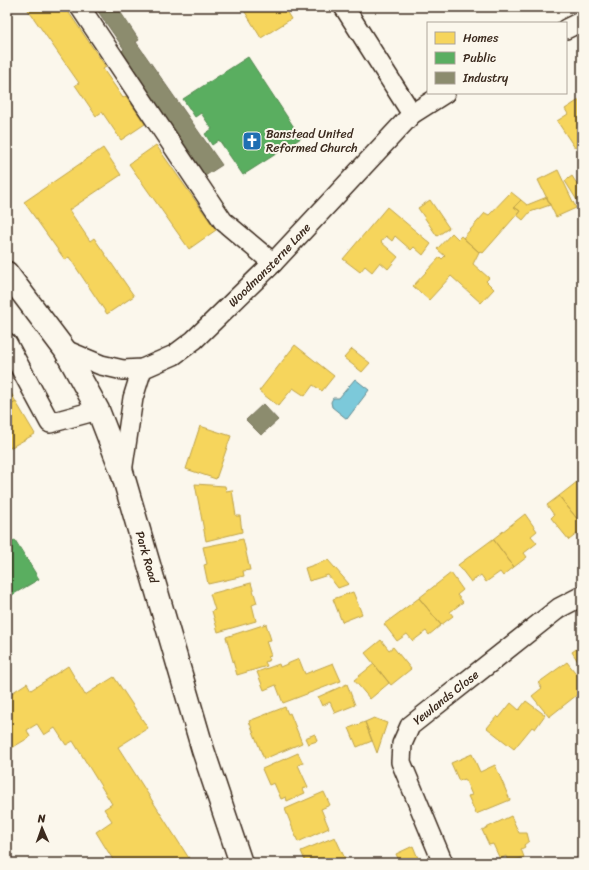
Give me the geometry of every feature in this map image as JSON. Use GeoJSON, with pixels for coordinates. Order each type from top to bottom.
{"type":"FeatureCollection","features":[{"type":"Feature","properties":{"kind":"street"},"geometry":{"type":"LineString","coordinates":[[80,7],[223,221],[272,263]]}},
{"type":"Feature","properties":{"kind":"street"},"geometry":{"type":"LineString","coordinates":[[344,7],[412,114]]}},
{"type":"Feature","properties":{"kind":"street"},"geometry":{"type":"LineString","coordinates":[[567,28],[582,21]]}},
{"type":"Feature","properties":{"kind":"street","name":"Woodmansterne Lane"},"geometry":{"type":"LineString","coordinates":[[65,350],[109,367],[123,370],[142,369],[174,355],[194,340],[272,263],[412,114],[443,94]]}},
{"type":"Feature","properties":{"kind":"street","name":"Park Road"},"geometry":{"type":"LineString","coordinates":[[7,274],[65,350],[98,410],[122,472],[203,750],[241,863]]}},
{"type":"Feature","properties":{"kind":"street"},"geometry":{"type":"LineString","coordinates":[[7,343],[50,423],[98,410]]}},
{"type":"Feature","properties":{"kind":"street"},"geometry":{"type":"LineString","coordinates":[[122,472],[133,398],[142,369]]}},
{"type":"Feature","properties":{"kind":"street","name":"Yewlands Close"},"geometry":{"type":"LineString","coordinates":[[443,863],[401,762],[402,744],[410,726],[559,608],[582,596]]}},
{"type":"Feature","properties":{"kind":"water"},"geometry":{"type":"Polygon","coordinates":[[[355,379],[369,390],[347,419],[332,407],[331,402],[333,398],[339,398],[355,379]]]}},
{"type":"Feature","properties":{"kind":"building: Homes"},"geometry":{"type":"Polygon","coordinates":[[[26,7],[65,7],[106,67],[103,69],[123,98],[126,96],[145,124],[121,140],[102,112],[96,116],[75,85],[79,83],[26,7]]]}},
{"type":"Feature","properties":{"kind":"building: Homes"},"geometry":{"type":"Polygon","coordinates":[[[242,7],[289,7],[290,9],[286,11],[291,19],[261,38],[242,7]]]}},
{"type":"Feature","properties":{"kind":"building: Homes"},"geometry":{"type":"Polygon","coordinates":[[[582,98],[582,144],[575,148],[557,121],[568,114],[565,109],[582,98]]]}},
{"type":"Feature","properties":{"kind":"building: Homes"},"geometry":{"type":"Polygon","coordinates":[[[156,145],[216,230],[189,249],[129,164],[156,145]]]}},
{"type":"Feature","properties":{"kind":"building: Homes"},"geometry":{"type":"Polygon","coordinates":[[[103,148],[121,175],[69,210],[90,241],[94,238],[134,296],[107,314],[69,257],[65,260],[24,202],[103,148]]]}},
{"type":"Feature","properties":{"kind":"building: Homes"},"geometry":{"type":"Polygon","coordinates":[[[558,170],[576,208],[556,217],[538,180],[558,170]]]}},
{"type":"Feature","properties":{"kind":"building: Homes"},"geometry":{"type":"Polygon","coordinates":[[[572,176],[582,192],[582,204],[580,205],[565,181],[572,176]]]}},
{"type":"Feature","properties":{"kind":"building: Homes"},"geometry":{"type":"Polygon","coordinates":[[[511,192],[521,200],[514,207],[520,211],[483,253],[480,251],[479,252],[463,238],[485,213],[489,215],[511,192]]]}},
{"type":"Feature","properties":{"kind":"building: Homes"},"geometry":{"type":"Polygon","coordinates":[[[547,197],[550,205],[530,212],[523,220],[517,215],[520,211],[514,207],[521,200],[527,205],[547,197]]]}},
{"type":"Feature","properties":{"kind":"building: Homes"},"geometry":{"type":"Polygon","coordinates":[[[430,200],[449,228],[437,236],[418,208],[430,200]]]}},
{"type":"Feature","properties":{"kind":"building: Homes"},"geometry":{"type":"Polygon","coordinates":[[[387,207],[431,244],[423,255],[414,247],[411,250],[395,236],[392,241],[386,236],[381,242],[398,257],[388,269],[380,262],[372,272],[365,266],[360,272],[343,259],[387,207]]]}},
{"type":"Feature","properties":{"kind":"building: Homes"},"geometry":{"type":"Polygon","coordinates":[[[452,233],[458,239],[461,236],[479,252],[473,264],[489,278],[486,281],[494,289],[481,303],[451,276],[429,300],[413,286],[440,257],[442,259],[445,256],[437,249],[452,233]]]}},
{"type":"Feature","properties":{"kind":"building: Homes"},"geometry":{"type":"Polygon","coordinates":[[[295,345],[334,376],[322,391],[313,385],[305,396],[293,388],[278,406],[259,391],[295,345]]]}},
{"type":"Feature","properties":{"kind":"building: Homes"},"geometry":{"type":"Polygon","coordinates":[[[352,349],[370,363],[362,372],[344,358],[352,349]]]}},
{"type":"Feature","properties":{"kind":"building: Homes"},"geometry":{"type":"Polygon","coordinates":[[[7,386],[16,402],[7,407],[7,386]]]}},
{"type":"Feature","properties":{"kind":"building: Homes"},"geometry":{"type":"Polygon","coordinates":[[[16,402],[35,434],[8,449],[7,407],[16,402]]]}},
{"type":"Feature","properties":{"kind":"building: Homes"},"geometry":{"type":"Polygon","coordinates":[[[200,426],[231,436],[216,479],[186,469],[200,426]]]}},
{"type":"Feature","properties":{"kind":"building: Homes"},"geometry":{"type":"Polygon","coordinates":[[[582,478],[582,525],[559,496],[582,478]]]}},
{"type":"Feature","properties":{"kind":"building: Homes"},"geometry":{"type":"Polygon","coordinates":[[[195,484],[225,486],[226,491],[232,490],[236,516],[240,516],[242,532],[206,541],[195,484]]]}},
{"type":"Feature","properties":{"kind":"building: Homes"},"geometry":{"type":"Polygon","coordinates":[[[559,496],[582,525],[582,530],[569,540],[551,518],[554,515],[547,505],[559,496]]]}},
{"type":"Feature","properties":{"kind":"building: Homes"},"geometry":{"type":"Polygon","coordinates":[[[525,514],[537,531],[531,536],[537,543],[524,553],[527,557],[514,567],[493,539],[525,514]]]}},
{"type":"Feature","properties":{"kind":"building: Homes"},"geometry":{"type":"Polygon","coordinates":[[[243,539],[250,570],[243,571],[244,576],[208,584],[204,565],[207,564],[203,547],[243,539]]]}},
{"type":"Feature","properties":{"kind":"building: Homes"},"geometry":{"type":"Polygon","coordinates":[[[493,539],[514,567],[503,576],[500,572],[486,582],[481,575],[471,582],[458,565],[493,539]]]}},
{"type":"Feature","properties":{"kind":"building: Homes"},"geometry":{"type":"Polygon","coordinates":[[[328,560],[349,584],[338,588],[328,575],[309,581],[305,568],[328,560]]]}},
{"type":"Feature","properties":{"kind":"building: Homes"},"geometry":{"type":"Polygon","coordinates":[[[451,573],[463,590],[457,595],[463,602],[450,612],[453,616],[441,625],[419,598],[451,573]]]}},
{"type":"Feature","properties":{"kind":"building: Homes"},"geometry":{"type":"Polygon","coordinates":[[[251,583],[257,603],[252,605],[256,621],[218,632],[212,611],[215,610],[210,594],[251,583]]]}},
{"type":"Feature","properties":{"kind":"building: Homes"},"geometry":{"type":"Polygon","coordinates":[[[353,592],[362,614],[342,622],[333,599],[353,592]]]}},
{"type":"Feature","properties":{"kind":"building: Homes"},"geometry":{"type":"Polygon","coordinates":[[[419,598],[441,625],[429,635],[426,631],[413,641],[407,634],[397,641],[384,624],[419,598]]]}},
{"type":"Feature","properties":{"kind":"building: Homes"},"geometry":{"type":"Polygon","coordinates":[[[266,624],[271,640],[266,641],[271,656],[268,657],[270,660],[265,662],[267,666],[237,675],[226,637],[266,624]]]}},
{"type":"Feature","properties":{"kind":"building: Homes"},"geometry":{"type":"Polygon","coordinates":[[[381,640],[389,650],[393,647],[411,669],[391,685],[365,653],[381,640]]]}},
{"type":"Feature","properties":{"kind":"building: Homes"},"geometry":{"type":"Polygon","coordinates":[[[582,645],[582,668],[572,652],[582,645]]]}},
{"type":"Feature","properties":{"kind":"building: Homes"},"geometry":{"type":"Polygon","coordinates":[[[299,659],[305,674],[333,663],[341,681],[283,703],[276,685],[264,690],[257,672],[279,664],[280,667],[299,659]]]}},
{"type":"Feature","properties":{"kind":"building: Homes"},"geometry":{"type":"Polygon","coordinates":[[[567,662],[582,681],[582,691],[549,717],[532,696],[542,688],[538,683],[567,662]]]}},
{"type":"Feature","properties":{"kind":"building: Homes"},"geometry":{"type":"Polygon","coordinates":[[[374,664],[389,683],[370,699],[354,680],[374,664]]]}},
{"type":"Feature","properties":{"kind":"building: Homes"},"geometry":{"type":"Polygon","coordinates":[[[68,666],[85,695],[114,677],[148,728],[118,747],[192,863],[115,863],[96,832],[112,821],[104,809],[112,804],[73,741],[66,745],[55,728],[44,735],[37,724],[27,730],[30,737],[10,749],[7,744],[7,696],[27,683],[31,690],[68,666]]]}},
{"type":"Feature","properties":{"kind":"building: Homes"},"geometry":{"type":"Polygon","coordinates":[[[347,684],[355,705],[335,713],[330,702],[322,706],[318,697],[347,684]]]}},
{"type":"Feature","properties":{"kind":"building: Homes"},"geometry":{"type":"Polygon","coordinates":[[[526,701],[545,715],[535,729],[532,727],[514,749],[487,728],[497,716],[499,718],[511,703],[519,710],[526,701]]]}},
{"type":"Feature","properties":{"kind":"building: Homes"},"geometry":{"type":"Polygon","coordinates":[[[285,707],[288,714],[290,713],[302,743],[264,759],[249,721],[285,707]]]}},
{"type":"Feature","properties":{"kind":"building: Homes"},"geometry":{"type":"Polygon","coordinates":[[[374,718],[387,723],[377,753],[365,722],[374,718]]]}},
{"type":"Feature","properties":{"kind":"building: Homes"},"geometry":{"type":"Polygon","coordinates":[[[365,722],[372,741],[357,747],[349,728],[365,722]]]}},
{"type":"Feature","properties":{"kind":"building: Homes"},"geometry":{"type":"Polygon","coordinates":[[[315,734],[317,741],[308,744],[305,738],[315,734]]]}},
{"type":"Feature","properties":{"kind":"building: Homes"},"geometry":{"type":"Polygon","coordinates":[[[298,753],[303,763],[298,765],[308,787],[303,789],[305,793],[287,801],[286,797],[281,799],[274,783],[269,785],[262,769],[298,753]]]}},
{"type":"Feature","properties":{"kind":"building: Homes"},"geometry":{"type":"Polygon","coordinates":[[[472,754],[480,772],[495,765],[510,800],[476,814],[468,796],[472,795],[465,779],[459,781],[451,763],[472,754]]]}},
{"type":"Feature","properties":{"kind":"building: Homes"},"geometry":{"type":"Polygon","coordinates":[[[324,792],[330,805],[321,809],[329,828],[298,842],[285,809],[324,792]]]}},
{"type":"Feature","properties":{"kind":"building: Homes"},"geometry":{"type":"Polygon","coordinates":[[[511,816],[519,833],[527,833],[529,841],[524,845],[525,847],[521,849],[524,857],[509,863],[506,856],[500,859],[493,844],[489,845],[482,830],[511,816]]]}},
{"type":"Feature","properties":{"kind":"building: Homes"},"geometry":{"type":"Polygon","coordinates":[[[335,837],[347,863],[306,863],[301,851],[335,837]]]}},
{"type":"Feature","properties":{"kind":"building: Homes"},"geometry":{"type":"Polygon","coordinates":[[[413,846],[420,863],[400,863],[396,854],[413,846]]]}},
{"type":"Feature","properties":{"kind":"building: Public"},"geometry":{"type":"Polygon","coordinates":[[[248,57],[301,138],[243,175],[219,140],[212,145],[205,134],[212,129],[201,113],[195,117],[183,99],[248,57]]]}},
{"type":"Feature","properties":{"kind":"building: Public"},"geometry":{"type":"Polygon","coordinates":[[[15,540],[39,579],[7,598],[7,544],[15,540]]]}},
{"type":"Feature","properties":{"kind":"building: Industry"},"geometry":{"type":"Polygon","coordinates":[[[95,7],[117,7],[139,40],[136,42],[222,165],[205,176],[121,52],[124,49],[95,7]]]}},
{"type":"Feature","properties":{"kind":"building: Industry"},"geometry":{"type":"Polygon","coordinates":[[[263,404],[278,420],[261,435],[246,420],[263,404]]]}},
{"type":"Feature","properties":{"kind":"place","name":"Banstead United Reformed Church"},"geometry":{"type":"Point","coordinates":[252,141]}}]}
